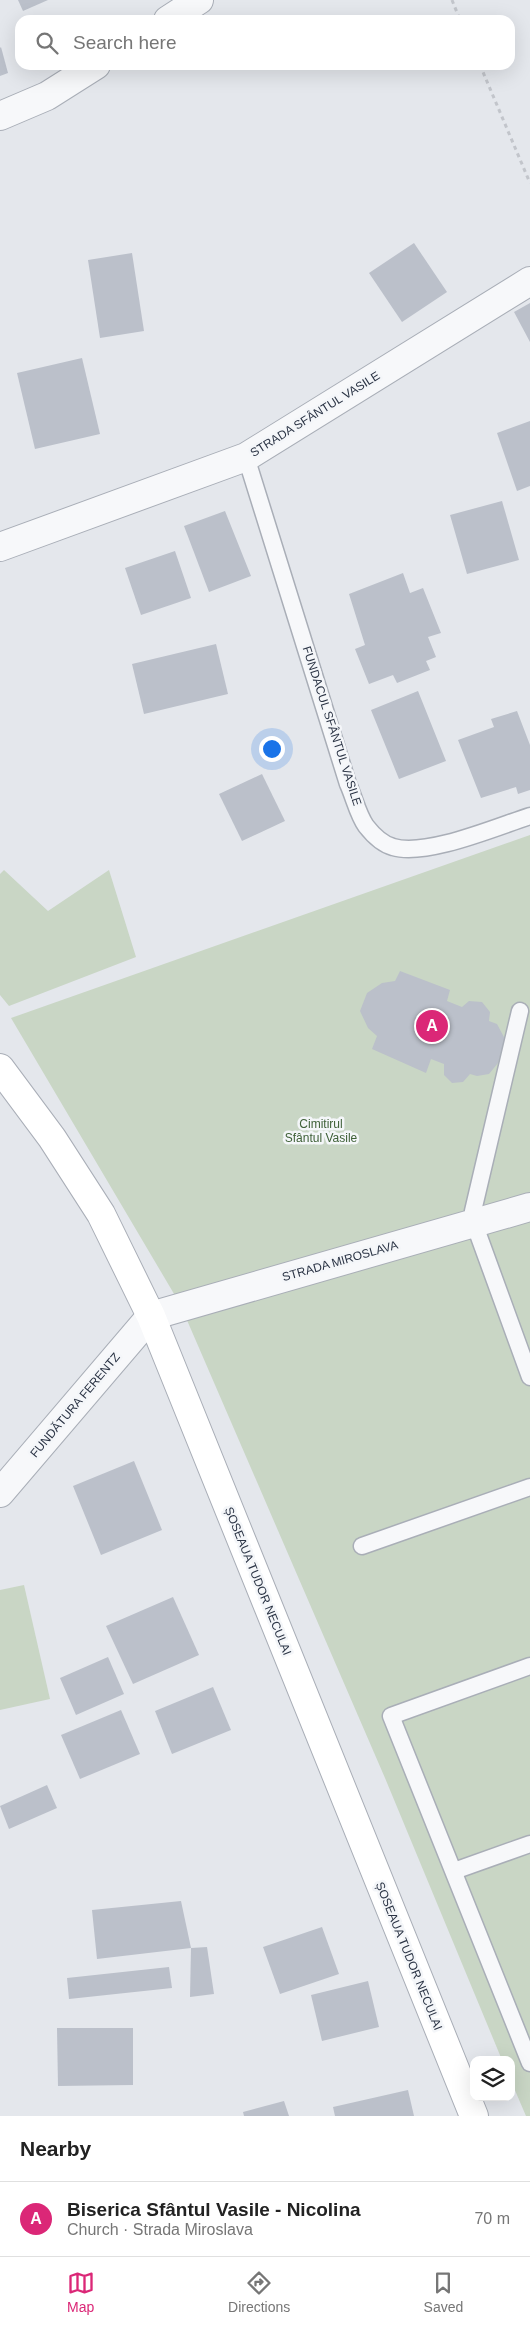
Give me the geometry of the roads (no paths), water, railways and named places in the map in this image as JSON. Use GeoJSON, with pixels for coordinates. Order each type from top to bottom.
{"type":"FeatureCollection","features":[{"type":"Feature","properties":{"kind":"main road","name":"ȘOSEAUA TUDOR NECULAI"},"geometry":{"type":"LineString","coordinates":[[0,1068],[52,1138],[101,1214],[151,1316],[474,2116]]}},
{"type":"Feature","properties":{"kind":"street"},"geometry":{"type":"LineString","coordinates":[[176,15],[199,0]]}},
{"type":"Feature","properties":{"kind":"street"},"geometry":{"type":"LineString","coordinates":[[0,116],[47,96],[88,70]]}},
{"type":"Feature","properties":{"kind":"street","name":"STRADA SFÂNTUL VASILE"},"geometry":{"type":"LineString","coordinates":[[0,547],[246,457],[530,281]]}},
{"type":"Feature","properties":{"kind":"street","name":"STRADA MIROSLAVA"},"geometry":{"type":"LineString","coordinates":[[151,1316],[530,1207]]}},
{"type":"Feature","properties":{"kind":"street","name":"FUNDĂTURA FERENTZ"},"geometry":{"type":"LineString","coordinates":[[0,1493],[151,1316]]}},
{"type":"Feature","properties":{"kind":"lane","name":"FUNDACUL SFÂNTUL VASILE"},"geometry":{"type":"LineString","coordinates":[[246,457],[348,784],[365,824],[379,840],[393,847],[411,850],[437,846],[530,816]]}},
{"type":"Feature","properties":{"kind":"lane"},"geometry":{"type":"LineString","coordinates":[[520,1011],[473,1211],[474,1222],[530,1377]]}},
{"type":"Feature","properties":{"kind":"lane"},"geometry":{"type":"LineString","coordinates":[[362,1546],[530,1487]]}},
{"type":"Feature","properties":{"kind":"lane"},"geometry":{"type":"LineString","coordinates":[[530,1666],[391,1716],[454,1871],[524,2029],[530,2062]]}},
{"type":"Feature","properties":{"kind":"lane"},"geometry":{"type":"LineString","coordinates":[[454,1871],[530,1844]]}},
{"type":"Feature","properties":{"kind":"place","name":"Biserica Sfântul Vasile - Nicolina"},"geometry":{"type":"Point","coordinates":[432,1026]}},
{"type":"Feature","properties":{"kind":"park label","name":"Cimitirul Sfântul Vasile"},"geometry":{"type":"Point","coordinates":[321,1131]}}]}
